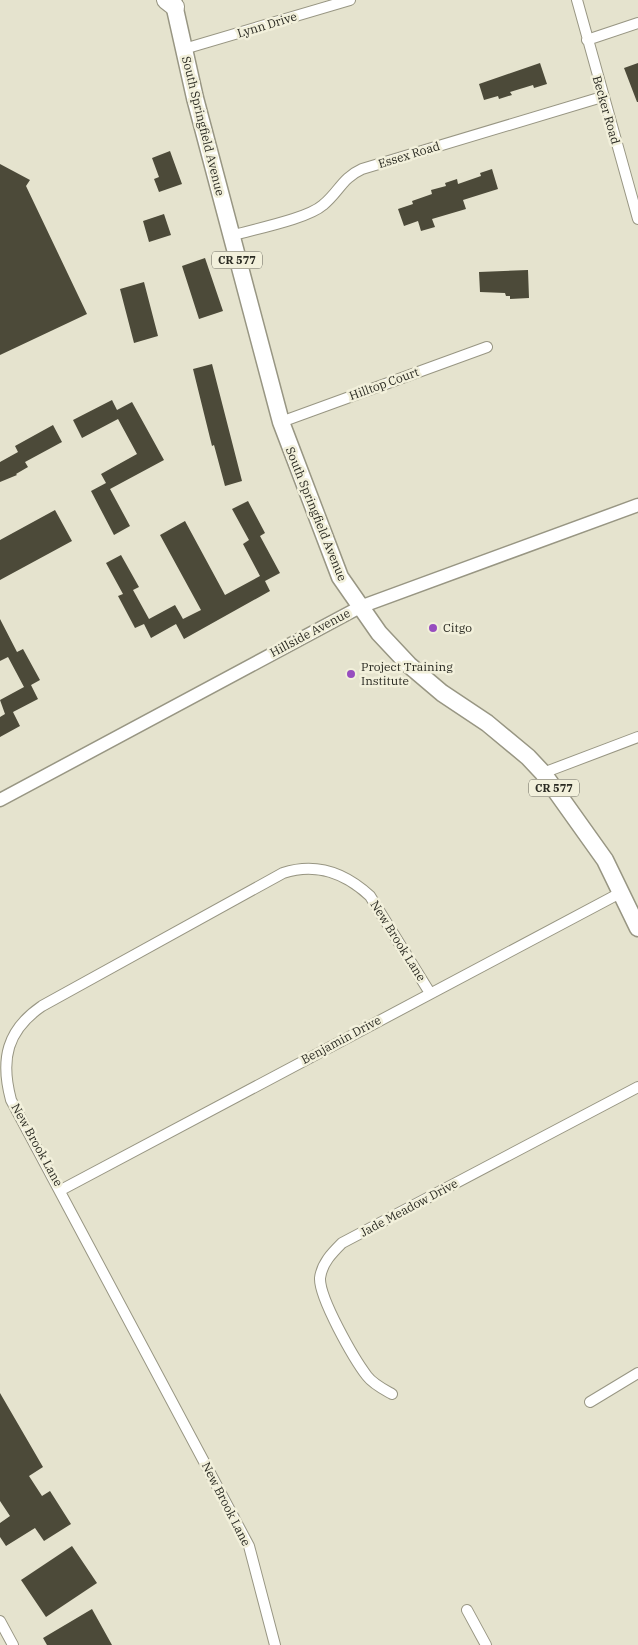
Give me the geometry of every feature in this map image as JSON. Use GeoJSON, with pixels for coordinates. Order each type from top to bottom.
{"type":"FeatureCollection","features":[{"type":"Feature","properties":{"kind":"main road","name":"South Springfield Avenue"},"geometry":{"type":"LineString","coordinates":[[171,2],[281,422],[330,555],[340,577],[379,633],[420,675],[487,723],[528,757],[542,773],[583,827],[610,867],[638,928]]}},
{"type":"Feature","properties":{"kind":"street","name":"Lynn Drive"},"geometry":{"type":"LineString","coordinates":[[184,49],[350,0]]}},
{"type":"Feature","properties":{"kind":"street","name":"Becker Road"},"geometry":{"type":"LineString","coordinates":[[577,0],[602,97],[638,219]]}},
{"type":"Feature","properties":{"kind":"street"},"geometry":{"type":"LineString","coordinates":[[587,40],[638,23]]}},
{"type":"Feature","properties":{"kind":"street","name":"Essex Road"},"geometry":{"type":"LineString","coordinates":[[231,236],[310,213],[324,205],[350,174],[362,169],[602,97]]}},
{"type":"Feature","properties":{"kind":"street","name":"Hilltop Court"},"geometry":{"type":"LineString","coordinates":[[281,422],[487,347]]}},
{"type":"Feature","properties":{"kind":"street","name":"Hillside Avenue"},"geometry":{"type":"LineString","coordinates":[[0,800],[360,607],[638,505]]}},
{"type":"Feature","properties":{"kind":"street"},"geometry":{"type":"LineString","coordinates":[[542,773],[638,737]]}},
{"type":"Feature","properties":{"kind":"street","name":"New Brook Lane"},"geometry":{"type":"LineString","coordinates":[[275,1645],[249,1546],[12,1100],[6,1084],[5,1056],[18,1028],[29,1015],[42,1006],[283,873],[306,868],[324,870],[341,875],[356,884],[380,910],[430,993]]}},
{"type":"Feature","properties":{"kind":"street","name":"Benjamin Drive"},"geometry":{"type":"LineString","coordinates":[[61,1190],[622,892]]}},
{"type":"Feature","properties":{"kind":"street","name":"Jade Meadow Drive"},"geometry":{"type":"LineString","coordinates":[[392,1394],[379,1387],[367,1377],[324,1300],[320,1279],[326,1258],[342,1243],[638,1086]]}},
{"type":"Feature","properties":{"kind":"street"},"geometry":{"type":"LineString","coordinates":[[590,1402],[638,1373]]}},
{"type":"Feature","properties":{"kind":"street"},"geometry":{"type":"LineString","coordinates":[[467,1610],[486,1645]]}},
{"type":"Feature","properties":{"kind":"street"},"geometry":{"type":"LineString","coordinates":[[0,1621],[13,1645]]}},
{"type":"Feature","properties":{"kind":"building"},"geometry":{"type":"Polygon","coordinates":[[[540,63],[547,84],[534,88],[533,85],[510,92],[512,95],[499,99],[498,96],[484,100],[479,84],[540,63]]]}},
{"type":"Feature","properties":{"kind":"building"},"geometry":{"type":"Polygon","coordinates":[[[638,63],[638,102],[637,102],[624,68],[638,63]]]}},
{"type":"Feature","properties":{"kind":"building"},"geometry":{"type":"Polygon","coordinates":[[[170,151],[182,184],[159,192],[154,179],[159,177],[152,158],[170,151]]]}},
{"type":"Feature","properties":{"kind":"building"},"geometry":{"type":"Polygon","coordinates":[[[0,164],[30,180],[26,186],[87,314],[0,355],[0,164]]]}},
{"type":"Feature","properties":{"kind":"building"},"geometry":{"type":"Polygon","coordinates":[[[492,169],[498,189],[463,200],[466,209],[432,219],[435,227],[421,231],[418,221],[404,226],[398,209],[413,204],[412,201],[432,194],[431,190],[446,186],[445,183],[457,179],[458,184],[481,176],[480,173],[492,169]]]}},
{"type":"Feature","properties":{"kind":"building"},"geometry":{"type":"Polygon","coordinates":[[[164,214],[171,235],[149,242],[143,221],[164,214]]]}},
{"type":"Feature","properties":{"kind":"building"},"geometry":{"type":"Polygon","coordinates":[[[205,258],[223,311],[199,319],[182,266],[205,258]]]}},
{"type":"Feature","properties":{"kind":"building"},"geometry":{"type":"Polygon","coordinates":[[[528,270],[529,298],[510,299],[510,296],[506,296],[505,293],[480,292],[479,272],[528,270]]]}},
{"type":"Feature","properties":{"kind":"building"},"geometry":{"type":"Polygon","coordinates":[[[144,282],[158,336],[134,343],[120,289],[144,282]]]}},
{"type":"Feature","properties":{"kind":"building"},"geometry":{"type":"Polygon","coordinates":[[[212,364],[242,481],[225,486],[214,445],[212,446],[193,369],[212,364]]]}},
{"type":"Feature","properties":{"kind":"building"},"geometry":{"type":"Polygon","coordinates":[[[112,400],[117,410],[132,402],[164,460],[110,489],[130,526],[114,535],[91,491],[106,483],[101,474],[137,454],[118,419],[82,438],[73,420],[112,400]]]}},
{"type":"Feature","properties":{"kind":"building"},"geometry":{"type":"Polygon","coordinates":[[[53,425],[62,442],[25,462],[28,467],[17,475],[0,482],[0,462],[18,452],[15,446],[53,425]]]}},
{"type":"Feature","properties":{"kind":"building"},"geometry":{"type":"Polygon","coordinates":[[[248,501],[265,533],[260,536],[280,573],[265,581],[270,591],[184,639],[176,624],[151,638],[144,624],[135,628],[118,596],[123,594],[106,563],[121,555],[139,587],[133,590],[149,619],[175,605],[183,619],[201,610],[160,535],[185,521],[225,595],[260,576],[243,544],[249,540],[232,509],[248,501]]]}},
{"type":"Feature","properties":{"kind":"building"},"geometry":{"type":"Polygon","coordinates":[[[55,510],[72,541],[0,580],[0,540],[55,510]]]}},
{"type":"Feature","properties":{"kind":"building"},"geometry":{"type":"Polygon","coordinates":[[[0,619],[17,652],[23,649],[40,680],[31,685],[38,699],[13,712],[20,726],[0,737],[0,717],[5,714],[0,700],[24,687],[8,657],[0,661],[0,619]]]}},
{"type":"Feature","properties":{"kind":"building"},"geometry":{"type":"Polygon","coordinates":[[[0,1393],[43,1467],[29,1476],[42,1496],[50,1491],[71,1524],[44,1541],[35,1528],[6,1546],[0,1537],[0,1523],[10,1516],[0,1501],[0,1393]]]}},
{"type":"Feature","properties":{"kind":"building"},"geometry":{"type":"Polygon","coordinates":[[[72,1546],[97,1583],[46,1617],[21,1580],[72,1546]]]}},
{"type":"Feature","properties":{"kind":"building"},"geometry":{"type":"Polygon","coordinates":[[[92,1609],[112,1645],[47,1645],[43,1638],[92,1609]]]}},
{"type":"Feature","properties":{"kind":"place","name":"Citgo"},"geometry":{"type":"Point","coordinates":[433,628]}},
{"type":"Feature","properties":{"kind":"place","name":"Project Training Institute"},"geometry":{"type":"Point","coordinates":[351,674]}}]}
